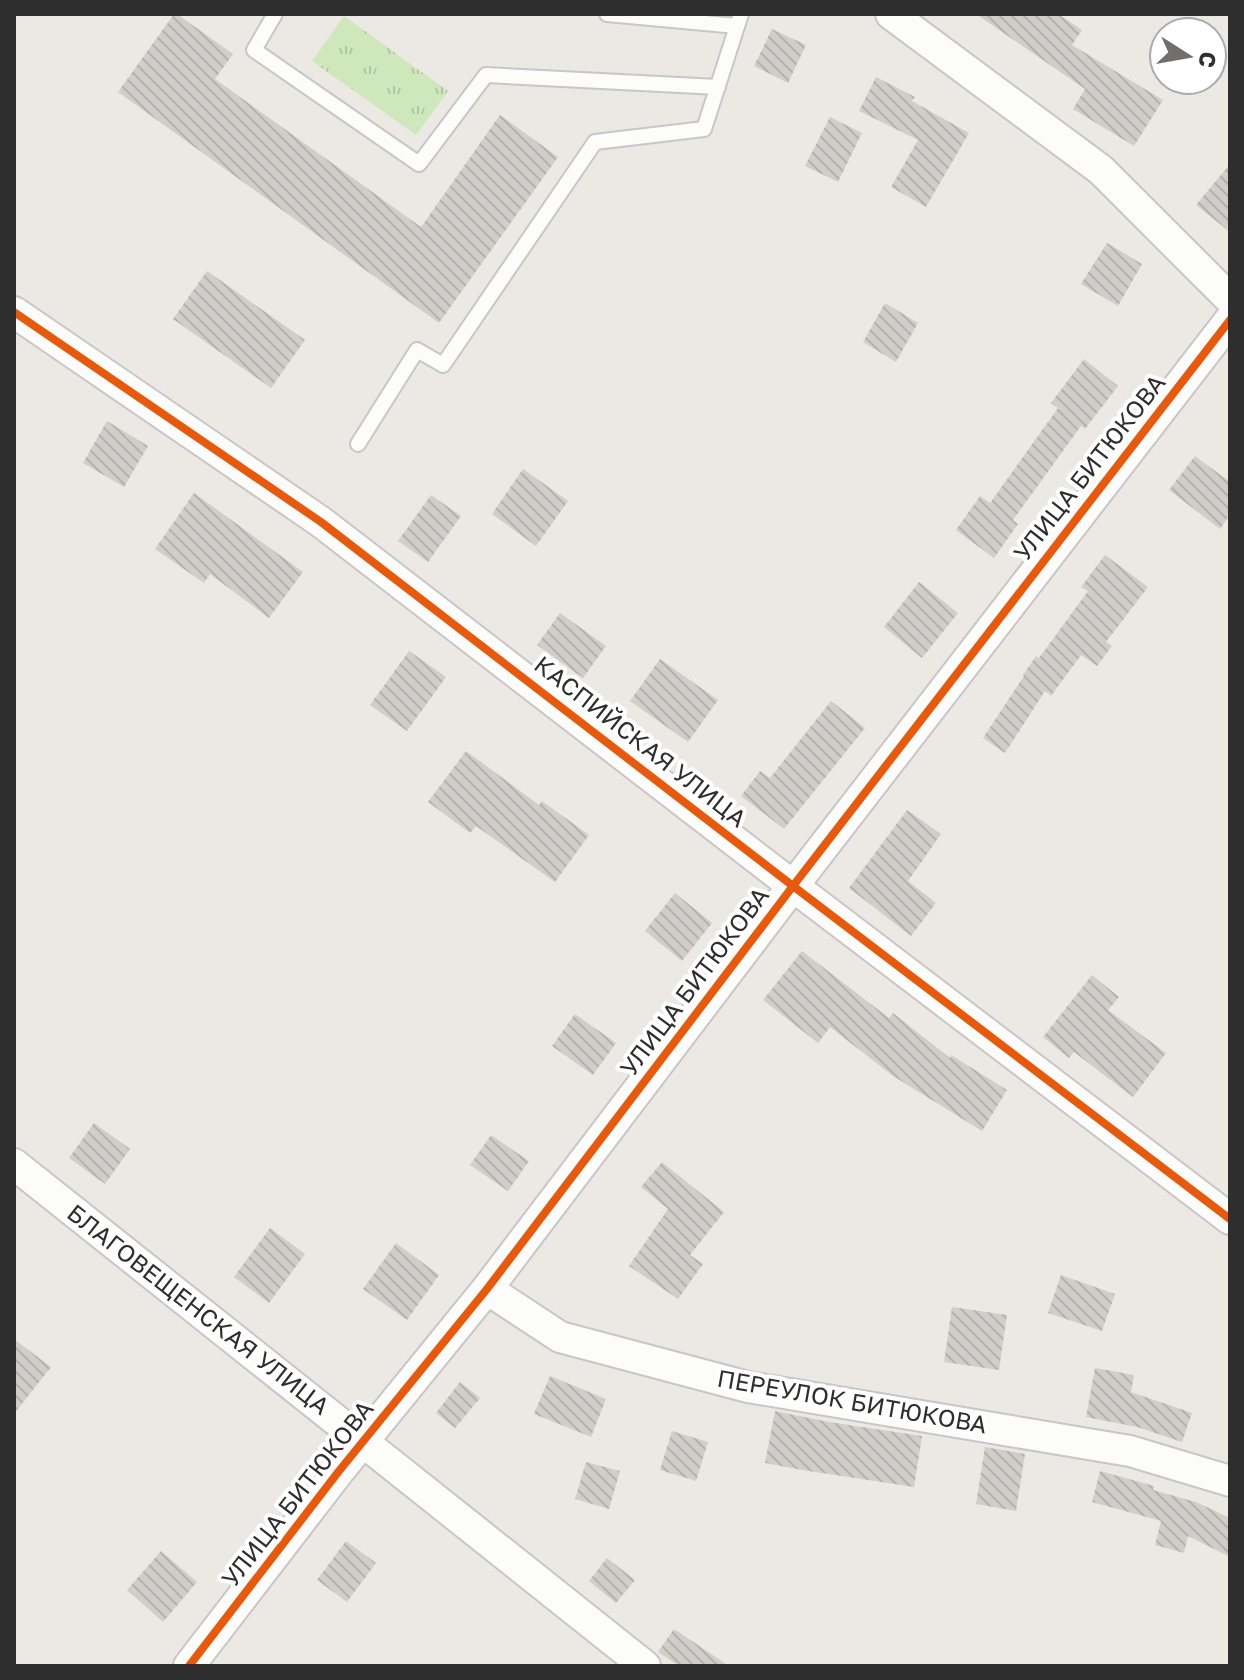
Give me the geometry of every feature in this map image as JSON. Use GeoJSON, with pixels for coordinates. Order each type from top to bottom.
{"type":"FeatureCollection","features":[{"type":"Feature","properties":{"kind":"street"},"geometry":{"type":"LineString","coordinates":[[891,14],[1101,170],[1230,299]]}},
{"type":"Feature","properties":{"kind":"street","name":"КАСПИЙСКАЯ УЛИЦА"},"geometry":{"type":"LineString","coordinates":[[14,312],[321,522],[1230,1219]]}},
{"type":"Feature","properties":{"kind":"street","name":"УЛИЦА БИТЮКОВА"},"geometry":{"type":"LineString","coordinates":[[189,1666],[339,1471],[487,1289],[1230,320]]}},
{"type":"Feature","properties":{"kind":"street","name":"БЛАГОВЕЩЕНСКАЯ УЛИЦА"},"geometry":{"type":"LineString","coordinates":[[14,1164],[645,1666]]}},
{"type":"Feature","properties":{"kind":"street","name":"ПЕРЕУЛОК БИТЮКОВА"},"geometry":{"type":"LineString","coordinates":[[487,1289],[560,1337],[748,1387],[1130,1451],[1230,1481]]}},
{"type":"Feature","properties":{"kind":"lane"},"geometry":{"type":"LineString","coordinates":[[275,14],[254,50],[419,164],[486,75],[718,87]]}},
{"type":"Feature","properties":{"kind":"lane"},"geometry":{"type":"LineString","coordinates":[[358,444],[417,350],[443,365],[595,142],[704,129],[739,20],[607,14]]}},
{"type":"Feature","properties":{"kind":"green space"},"geometry":{"type":"Polygon","coordinates":[[[344,16],[448,91],[416,135],[312,61],[344,16]]]}},
{"type":"Feature","properties":{"kind":"building"},"geometry":{"type":"Polygon","coordinates":[[[174,14],[233,54],[215,79],[421,227],[500,115],[558,157],[439,323],[118,92],[174,14]]]}},
{"type":"Feature","properties":{"kind":"building"},"geometry":{"type":"Polygon","coordinates":[[[976,14],[1058,14],[1082,30],[1072,45],[1148,91],[1148,96],[1163,100],[1134,146],[1073,109],[1085,89],[976,14]]]}},
{"type":"Feature","properties":{"kind":"building"},"geometry":{"type":"Polygon","coordinates":[[[772,29],[806,45],[788,83],[754,66],[772,29]]]}},
{"type":"Feature","properties":{"kind":"building"},"geometry":{"type":"Polygon","coordinates":[[[876,77],[915,97],[912,101],[969,133],[926,207],[891,187],[918,140],[859,111],[876,77]]]}},
{"type":"Feature","properties":{"kind":"building"},"geometry":{"type":"Polygon","coordinates":[[[830,117],[862,133],[838,182],[805,166],[830,117]]]}},
{"type":"Feature","properties":{"kind":"building"},"geometry":{"type":"Polygon","coordinates":[[[1230,164],[1230,232],[1196,205],[1230,164]]]}},
{"type":"Feature","properties":{"kind":"building"},"geometry":{"type":"Polygon","coordinates":[[[1107,243],[1142,264],[1118,306],[1081,284],[1107,243]]]}},
{"type":"Feature","properties":{"kind":"building"},"geometry":{"type":"Polygon","coordinates":[[[207,271],[305,340],[271,388],[173,319],[207,271]]]}},
{"type":"Feature","properties":{"kind":"building"},"geometry":{"type":"Polygon","coordinates":[[[885,303],[918,323],[896,362],[863,342],[885,303]]]}},
{"type":"Feature","properties":{"kind":"building"},"geometry":{"type":"Polygon","coordinates":[[[1084,359],[1118,386],[1085,429],[1081,426],[1013,520],[1018,524],[994,558],[956,530],[980,496],[990,503],[1058,408],[1051,403],[1084,359]]]}},
{"type":"Feature","properties":{"kind":"building"},"geometry":{"type":"Polygon","coordinates":[[[107,421],[148,446],[124,487],[83,463],[107,421]]]}},
{"type":"Feature","properties":{"kind":"building"},"geometry":{"type":"Polygon","coordinates":[[[1195,456],[1230,482],[1230,515],[1220,529],[1169,490],[1195,456]]]}},
{"type":"Feature","properties":{"kind":"building"},"geometry":{"type":"Polygon","coordinates":[[[523,469],[568,501],[536,546],[492,514],[523,469]]]}},
{"type":"Feature","properties":{"kind":"building"},"geometry":{"type":"Polygon","coordinates":[[[194,493],[303,572],[269,618],[210,574],[204,583],[155,549],[194,493]]]}},
{"type":"Feature","properties":{"kind":"building"},"geometry":{"type":"Polygon","coordinates":[[[431,495],[461,516],[428,562],[398,541],[431,495]]]}},
{"type":"Feature","properties":{"kind":"building"},"geometry":{"type":"Polygon","coordinates":[[[1105,555],[1148,587],[1106,642],[1112,646],[1097,666],[1081,655],[1051,696],[1045,691],[1005,753],[983,738],[1036,656],[1039,658],[1088,591],[1081,587],[1105,555]]]}},
{"type":"Feature","properties":{"kind":"building"},"geometry":{"type":"Polygon","coordinates":[[[919,582],[958,613],[922,658],[884,627],[919,582]]]}},
{"type":"Feature","properties":{"kind":"building"},"geometry":{"type":"Polygon","coordinates":[[[560,613],[606,646],[583,678],[537,645],[560,613]]]}},
{"type":"Feature","properties":{"kind":"building"},"geometry":{"type":"Polygon","coordinates":[[[409,651],[446,677],[407,731],[370,705],[409,651]]]}},
{"type":"Feature","properties":{"kind":"building"},"geometry":{"type":"Polygon","coordinates":[[[660,659],[718,700],[688,742],[630,701],[660,659]]]}},
{"type":"Feature","properties":{"kind":"building"},"geometry":{"type":"Polygon","coordinates":[[[831,701],[865,728],[784,829],[741,796],[760,771],[770,778],[831,701]]]}},
{"type":"Feature","properties":{"kind":"building"},"geometry":{"type":"Polygon","coordinates":[[[466,751],[539,805],[542,801],[589,835],[555,882],[476,826],[470,833],[428,802],[466,751]]]}},
{"type":"Feature","properties":{"kind":"building"},"geometry":{"type":"Polygon","coordinates":[[[907,810],[941,834],[908,881],[936,903],[911,936],[849,888],[907,810]]]}},
{"type":"Feature","properties":{"kind":"building"},"geometry":{"type":"Polygon","coordinates":[[[675,893],[712,923],[682,961],[645,931],[675,893]]]}},
{"type":"Feature","properties":{"kind":"building"},"geometry":{"type":"Polygon","coordinates":[[[802,951],[889,1018],[893,1013],[950,1058],[951,1055],[1007,1090],[982,1131],[893,1076],[830,1027],[818,1043],[763,1000],[802,951]]]}},
{"type":"Feature","properties":{"kind":"building"},"geometry":{"type":"Polygon","coordinates":[[[1092,975],[1119,997],[1108,1010],[1166,1053],[1133,1097],[1074,1052],[1069,1058],[1043,1037],[1092,975]]]}},
{"type":"Feature","properties":{"kind":"building"},"geometry":{"type":"Polygon","coordinates":[[[575,1014],[616,1043],[593,1075],[552,1046],[575,1014]]]}},
{"type":"Feature","properties":{"kind":"building"},"geometry":{"type":"Polygon","coordinates":[[[94,1123],[130,1149],[105,1184],[69,1158],[94,1123]]]}},
{"type":"Feature","properties":{"kind":"building"},"geometry":{"type":"Polygon","coordinates":[[[491,1135],[529,1161],[508,1191],[470,1165],[491,1135]]]}},
{"type":"Feature","properties":{"kind":"building"},"geometry":{"type":"Polygon","coordinates":[[[662,1162],[724,1212],[690,1255],[703,1264],[678,1299],[629,1266],[668,1209],[641,1187],[662,1162]]]}},
{"type":"Feature","properties":{"kind":"building"},"geometry":{"type":"Polygon","coordinates":[[[270,1228],[305,1254],[269,1303],[234,1277],[270,1228]]]}},
{"type":"Feature","properties":{"kind":"building"},"geometry":{"type":"Polygon","coordinates":[[[396,1243],[439,1275],[407,1320],[363,1289],[396,1243]]]}},
{"type":"Feature","properties":{"kind":"building"},"geometry":{"type":"Polygon","coordinates":[[[1061,1275],[1115,1294],[1102,1331],[1048,1313],[1061,1275]]]}},
{"type":"Feature","properties":{"kind":"building"},"geometry":{"type":"Polygon","coordinates":[[[952,1307],[1007,1315],[999,1370],[944,1362],[952,1307]]]}},
{"type":"Feature","properties":{"kind":"building"},"geometry":{"type":"Polygon","coordinates":[[[14,1339],[51,1367],[14,1414],[14,1339]]]}},
{"type":"Feature","properties":{"kind":"building"},"geometry":{"type":"Polygon","coordinates":[[[1095,1368],[1134,1375],[1131,1392],[1192,1413],[1182,1442],[1137,1427],[1086,1417],[1095,1368]]]}},
{"type":"Feature","properties":{"kind":"building"},"geometry":{"type":"Polygon","coordinates":[[[550,1376],[606,1399],[591,1437],[534,1414],[550,1376]]]}},
{"type":"Feature","properties":{"kind":"building"},"geometry":{"type":"Polygon","coordinates":[[[460,1382],[480,1398],[455,1428],[436,1413],[460,1382]]]}},
{"type":"Feature","properties":{"kind":"building"},"geometry":{"type":"Polygon","coordinates":[[[775,1411],[922,1436],[914,1487],[765,1463],[775,1411]]]}},
{"type":"Feature","properties":{"kind":"building"},"geometry":{"type":"Polygon","coordinates":[[[672,1431],[708,1442],[696,1481],[660,1470],[672,1431]]]}},
{"type":"Feature","properties":{"kind":"building"},"geometry":{"type":"Polygon","coordinates":[[[985,1447],[1025,1454],[1016,1511],[976,1504],[985,1447]]]}},
{"type":"Feature","properties":{"kind":"building"},"geometry":{"type":"Polygon","coordinates":[[[586,1462],[620,1471],[609,1509],[575,1499],[586,1462]]]}},
{"type":"Feature","properties":{"kind":"building"},"geometry":{"type":"Polygon","coordinates":[[[1100,1471],[1154,1486],[1153,1490],[1196,1502],[1230,1518],[1230,1557],[1188,1536],[1184,1553],[1155,1545],[1161,1521],[1092,1502],[1100,1471]]]}},
{"type":"Feature","properties":{"kind":"building"},"geometry":{"type":"Polygon","coordinates":[[[346,1541],[376,1563],[347,1602],[317,1580],[346,1541]]]}},
{"type":"Feature","properties":{"kind":"building"},"geometry":{"type":"Polygon","coordinates":[[[161,1551],[197,1582],[163,1622],[127,1590],[161,1551]]]}},
{"type":"Feature","properties":{"kind":"building"},"geometry":{"type":"Polygon","coordinates":[[[607,1558],[635,1580],[616,1603],[589,1581],[607,1558]]]}},
{"type":"Feature","properties":{"kind":"building"},"geometry":{"type":"Polygon","coordinates":[[[674,1629],[729,1666],[679,1666],[658,1652],[674,1629]]]}},
{"type":"Feature","properties":{"kind":"cycle path"},"geometry":{"type":"LineString","coordinates":[[14,312],[321,522],[1230,1219]]}},
{"type":"Feature","properties":{"kind":"cycle path"},"geometry":{"type":"LineString","coordinates":[[189,1666],[339,1471],[487,1289],[1230,320]]}}]}
